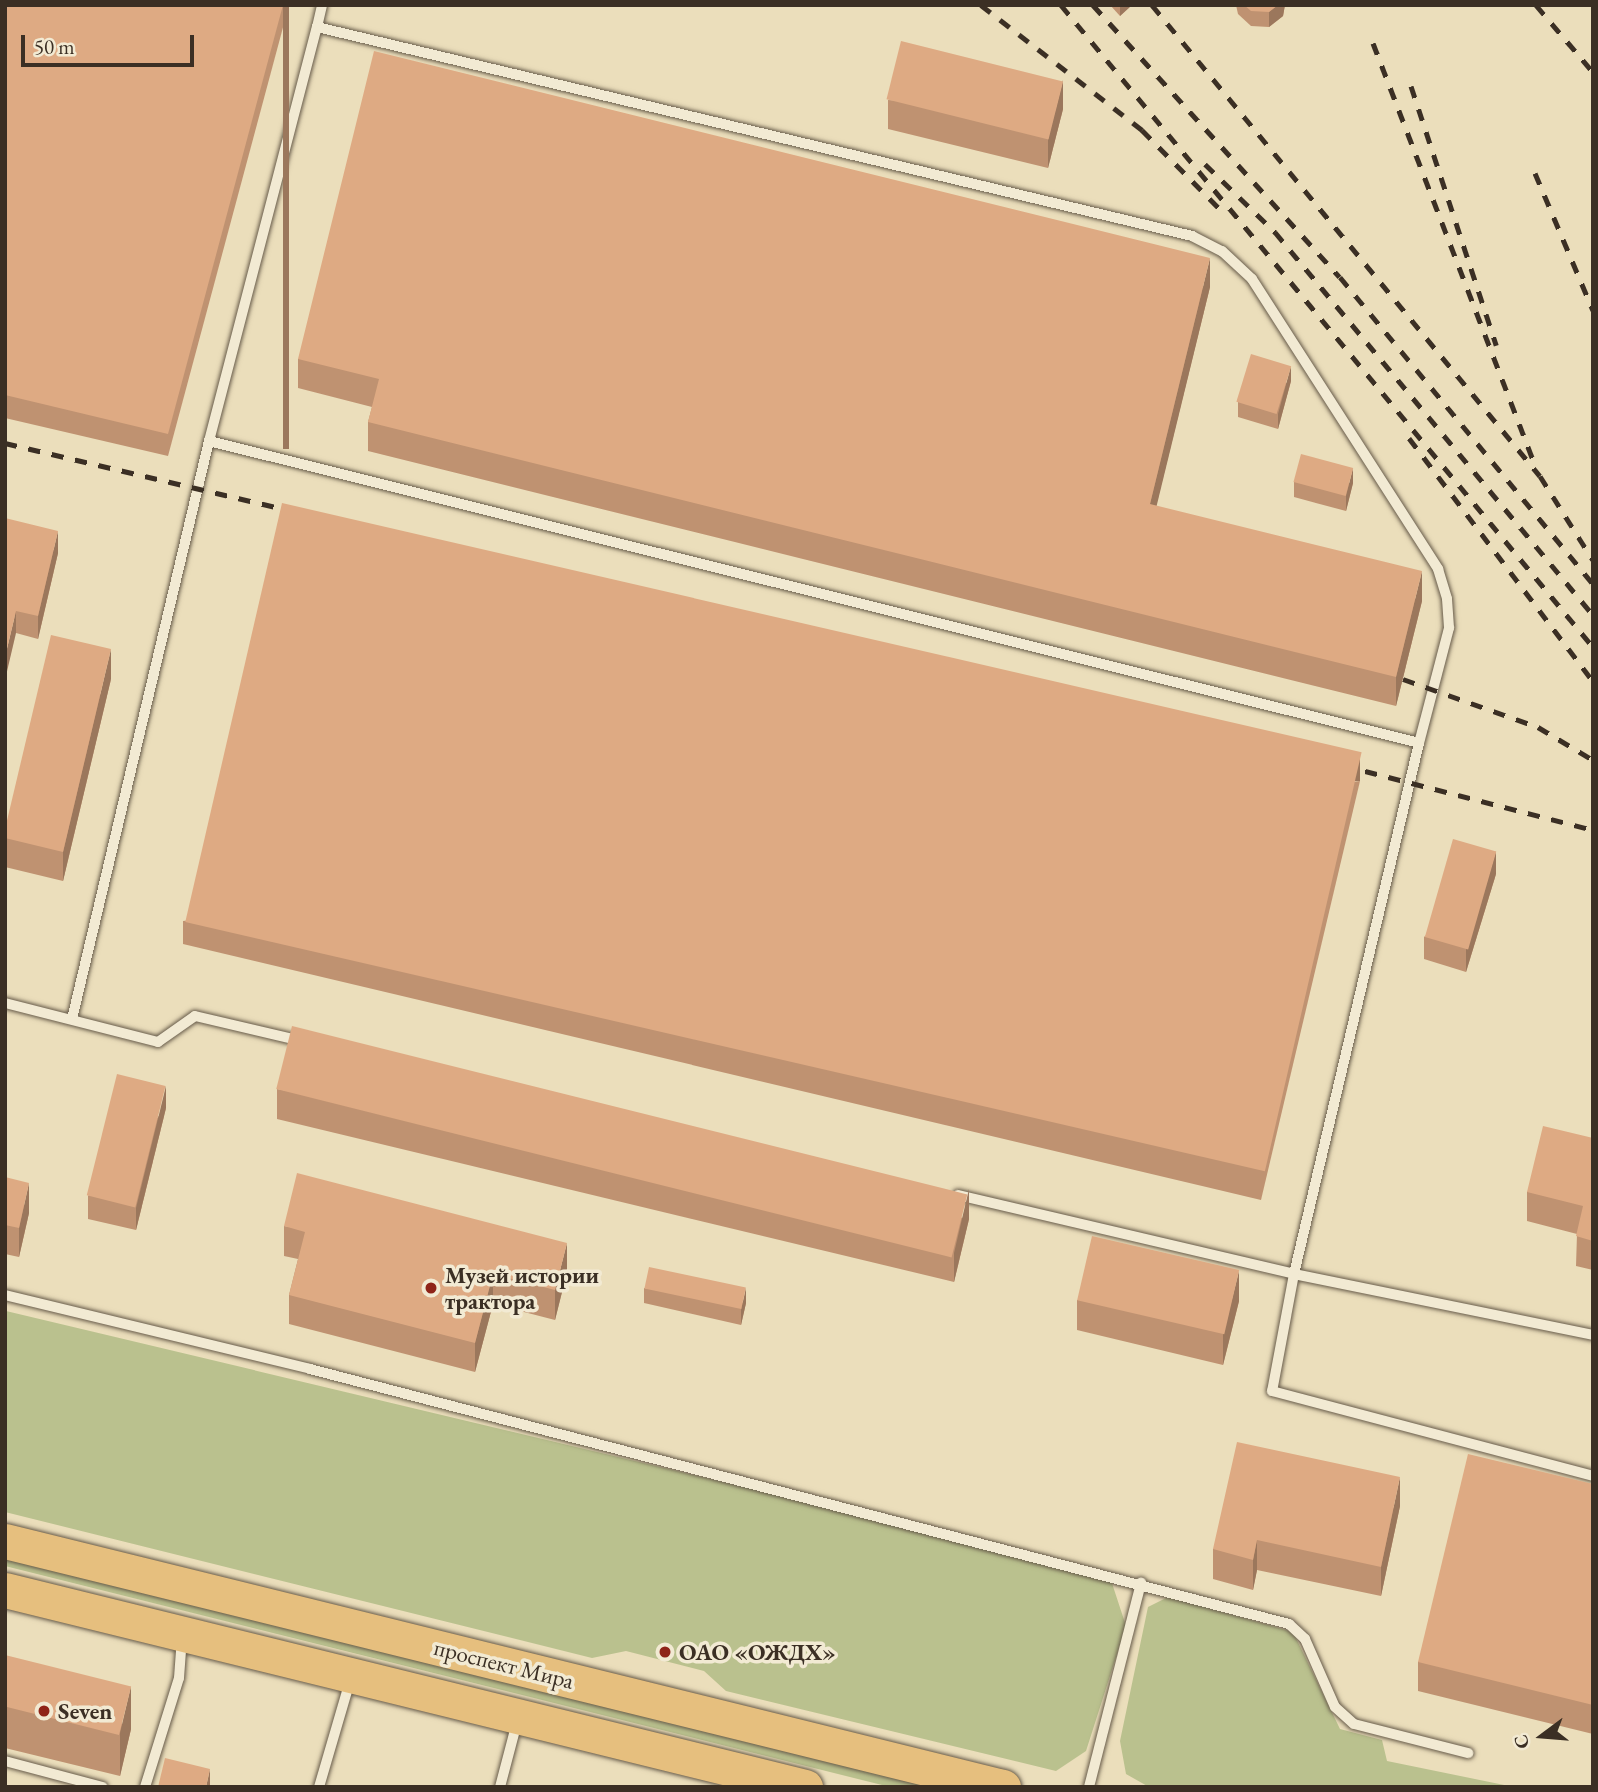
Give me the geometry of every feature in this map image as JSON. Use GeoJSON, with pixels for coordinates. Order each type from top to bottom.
{"type":"FeatureCollection","features":[{"type":"Feature","properties":{"kind":"main road","name":"проспект Мира"},"geometry":{"type":"LineString","coordinates":[[5,1541],[1003,1787]]}},
{"type":"Feature","properties":{"kind":"main road","name":"проспект Мира"},"geometry":{"type":"LineString","coordinates":[[5,1590],[805,1787]]}},
{"type":"Feature","properties":{"kind":"lane"},"geometry":{"type":"LineString","coordinates":[[72,1019],[209,441],[323,5]]}},
{"type":"Feature","properties":{"kind":"lane"},"geometry":{"type":"LineString","coordinates":[[317,27],[1192,236],[1223,251],[1252,279],[1438,569],[1447,599],[1449,628],[1419,743],[1294,1274],[1272,1391],[1593,1476]]}},
{"type":"Feature","properties":{"kind":"lane"},"geometry":{"type":"LineString","coordinates":[[209,441],[1419,743]]}},
{"type":"Feature","properties":{"kind":"lane"},"geometry":{"type":"LineString","coordinates":[[5,1003],[158,1042],[195,1016],[317,1044]]}},
{"type":"Feature","properties":{"kind":"lane"},"geometry":{"type":"LineString","coordinates":[[941,1191],[1294,1274],[1593,1335]]}},
{"type":"Feature","properties":{"kind":"lane"},"geometry":{"type":"LineString","coordinates":[[5,1295],[323,1372],[1289,1624],[1305,1639],[1335,1707],[1354,1724],[1468,1753]]}},
{"type":"Feature","properties":{"kind":"lane"},"geometry":{"type":"LineString","coordinates":[[1090,1787],[1140,1583]]}},
{"type":"Feature","properties":{"kind":"lane"},"geometry":{"type":"LineString","coordinates":[[145,1787],[179,1678],[182,1634]]}},
{"type":"Feature","properties":{"kind":"lane"},"geometry":{"type":"LineString","coordinates":[[319,1787],[352,1675]]}},
{"type":"Feature","properties":{"kind":"lane"},"geometry":{"type":"LineString","coordinates":[[500,1787],[518,1716]]}},
{"type":"Feature","properties":{"kind":"lane"},"geometry":{"type":"LineString","coordinates":[[5,1761],[103,1787]]}},
{"type":"Feature","properties":{"kind":"green space"},"geometry":{"type":"Polygon","coordinates":[[[6,1311],[1109,1574],[1126,1626],[1086,1751],[1056,1771],[726,1691],[704,1671],[626,1651],[592,1658],[5,1512],[6,1311]]]}},
{"type":"Feature","properties":{"kind":"green space"},"geometry":{"type":"Polygon","coordinates":[[[5,1555],[929,1787],[890,1787],[5,1566],[5,1555]]]}},
{"type":"Feature","properties":{"kind":"green space"},"geometry":{"type":"Polygon","coordinates":[[[1168,1597],[1293,1632],[1340,1729],[1382,1740],[1387,1761],[1514,1787],[1149,1787],[1126,1774],[1120,1741],[1148,1607],[1168,1597]]]}},
{"type":"Feature","properties":{"kind":"building"},"geometry":{"type":"Polygon","coordinates":[[[5,5],[283,5],[168,434],[5,395],[5,5]]]}},
{"type":"Feature","properties":{"kind":"building"},"geometry":{"type":"Polygon","coordinates":[[[1244,5],[1278,5],[1269,12],[1251,11],[1244,5]]]}},
{"type":"Feature","properties":{"kind":"building"},"geometry":{"type":"Polygon","coordinates":[[[901,41],[1063,81],[1049,140],[886,99],[901,41]]]}},
{"type":"Feature","properties":{"kind":"building"},"geometry":{"type":"Polygon","coordinates":[[[374,51],[1210,258],[1150,504],[1422,571],[1396,677],[368,422],[379,379],[298,359],[374,51]]]}},
{"type":"Feature","properties":{"kind":"building"},"geometry":{"type":"Polygon","coordinates":[[[1251,354],[1291,366],[1277,414],[1236,402],[1251,354]]]}},
{"type":"Feature","properties":{"kind":"building"},"geometry":{"type":"Polygon","coordinates":[[[1301,454],[1353,468],[1346,496],[1293,482],[1301,454]]]}},
{"type":"Feature","properties":{"kind":"building"},"geometry":{"type":"Polygon","coordinates":[[[282,503],[1362,752],[1265,1171],[185,922],[282,503]]]}},
{"type":"Feature","properties":{"kind":"building"},"geometry":{"type":"Polygon","coordinates":[[[5,518],[58,531],[38,616],[16,611],[5,657],[5,518]]]}},
{"type":"Feature","properties":{"kind":"building"},"geometry":{"type":"Polygon","coordinates":[[[51,635],[111,649],[63,852],[5,838],[51,635]]]}},
{"type":"Feature","properties":{"kind":"building"},"geometry":{"type":"Polygon","coordinates":[[[1453,839],[1496,851],[1468,949],[1425,937],[1453,839]]]}},
{"type":"Feature","properties":{"kind":"building"},"geometry":{"type":"Polygon","coordinates":[[[292,1026],[967,1194],[952,1257],[276,1089],[292,1026]]]}},
{"type":"Feature","properties":{"kind":"building"},"geometry":{"type":"Polygon","coordinates":[[[117,1074],[166,1086],[135,1207],[87,1195],[117,1074]]]}},
{"type":"Feature","properties":{"kind":"building"},"geometry":{"type":"Polygon","coordinates":[[[1543,1126],[1593,1138],[1593,1241],[1576,1236],[1583,1206],[1527,1192],[1543,1126]]]}},
{"type":"Feature","properties":{"kind":"building","name":"Музей истории трактора"},"geometry":{"type":"Polygon","coordinates":[[[297,1173],[567,1243],[555,1290],[493,1274],[475,1343],[289,1295],[305,1232],[284,1226],[297,1173]]]}},
{"type":"Feature","properties":{"kind":"building"},"geometry":{"type":"Polygon","coordinates":[[[5,1177],[29,1183],[19,1228],[5,1225],[5,1177]]]}},
{"type":"Feature","properties":{"kind":"building"},"geometry":{"type":"Polygon","coordinates":[[[1092,1236],[1239,1270],[1224,1334],[1077,1300],[1092,1236]]]}},
{"type":"Feature","properties":{"kind":"building"},"geometry":{"type":"Polygon","coordinates":[[[649,1267],[746,1288],[741,1309],[644,1289],[649,1267]]]}},
{"type":"Feature","properties":{"kind":"building"},"geometry":{"type":"Polygon","coordinates":[[[1237,1442],[1400,1477],[1381,1567],[1257,1540],[1253,1560],[1213,1549],[1237,1442]]]}},
{"type":"Feature","properties":{"kind":"building"},"geometry":{"type":"Polygon","coordinates":[[[1468,1454],[1593,1484],[1593,1705],[1418,1662],[1468,1454]]]}},
{"type":"Feature","properties":{"kind":"building"},"geometry":{"type":"Polygon","coordinates":[[[5,1655],[131,1686],[119,1735],[5,1707],[5,1655]]]}},
{"type":"Feature","properties":{"kind":"building"},"geometry":{"type":"Polygon","coordinates":[[[165,1758],[210,1769],[206,1787],[158,1787],[165,1758]]]}},
{"type":"Feature","properties":{"kind":"railway"},"geometry":{"type":"LineString","coordinates":[[981,5],[1142,130],[1223,212]]}},
{"type":"Feature","properties":{"kind":"railway"},"geometry":{"type":"LineString","coordinates":[[1061,5],[1593,647]]}},
{"type":"Feature","properties":{"kind":"railway"},"geometry":{"type":"LineString","coordinates":[[1093,5],[1340,277],[1593,584]]}},
{"type":"Feature","properties":{"kind":"railway"},"geometry":{"type":"LineString","coordinates":[[1152,5],[1540,476],[1593,560]]}},
{"type":"Feature","properties":{"kind":"railway"},"geometry":{"type":"LineString","coordinates":[[1536,5],[1593,72]]}},
{"type":"Feature","properties":{"kind":"railway"},"geometry":{"type":"LineString","coordinates":[[1373,43],[1533,460]]}},
{"type":"Feature","properties":{"kind":"railway"},"geometry":{"type":"LineString","coordinates":[[1411,86],[1496,345]]}},
{"type":"Feature","properties":{"kind":"railway"},"geometry":{"type":"LineString","coordinates":[[1205,164],[1275,232],[1593,615]]}},
{"type":"Feature","properties":{"kind":"railway"},"geometry":{"type":"LineString","coordinates":[[1535,173],[1593,310]]}},
{"type":"Feature","properties":{"kind":"railway"},"geometry":{"type":"LineString","coordinates":[[1409,438],[1593,681]]}},
{"type":"Feature","properties":{"kind":"railway"},"geometry":{"type":"LineString","coordinates":[[5,443],[298,512]]}},
{"type":"Feature","properties":{"kind":"railway"},"geometry":{"type":"LineString","coordinates":[[1403,679],[1538,727],[1593,760]]}},
{"type":"Feature","properties":{"kind":"railway"},"geometry":{"type":"LineString","coordinates":[[1342,765],[1593,830]]}},
{"type":"Feature","properties":{"kind":"place","name":"Музей истории трактора"},"geometry":{"type":"Point","coordinates":[431,1288]}},
{"type":"Feature","properties":{"kind":"place","name":"ОАО «ОЖДХ»"},"geometry":{"type":"Point","coordinates":[665,1652]}},
{"type":"Feature","properties":{"kind":"place","name":"Seven"},"geometry":{"type":"Point","coordinates":[44,1711]}}]}
